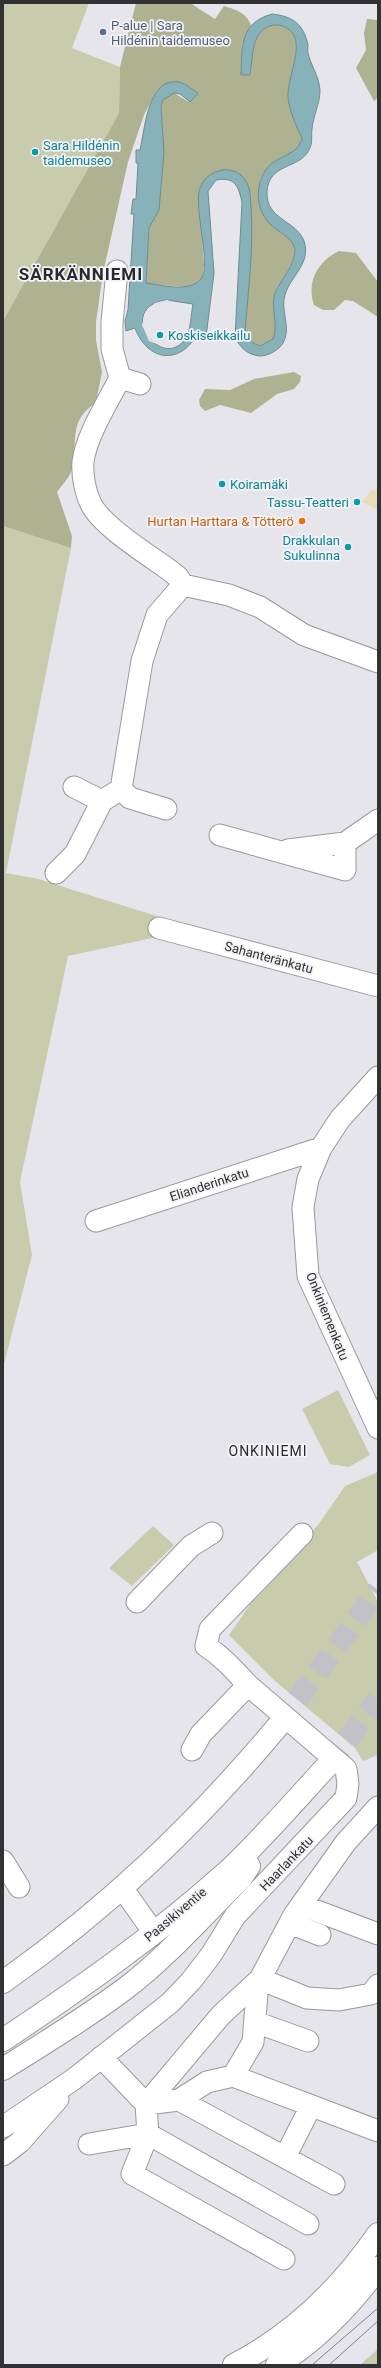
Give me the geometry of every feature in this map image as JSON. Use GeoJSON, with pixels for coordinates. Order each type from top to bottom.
{"type":"FeatureCollection","features":[{"type":"Feature","properties":{"kind":"main road"},"geometry":{"type":"LineString","coordinates":[[3,1982],[48,1950],[122,1889],[206,1808],[278,1726]]}},
{"type":"Feature","properties":{"kind":"main road","name":"Paasikiventie"},"geometry":{"type":"LineString","coordinates":[[3,2040],[89,1982],[154,1933],[228,1871],[328,1766]]}},
{"type":"Feature","properties":{"kind":"main road"},"geometry":{"type":"LineString","coordinates":[[3,2068],[48,2041],[126,1988],[162,1956],[241,1878],[290,1806]]}},
{"type":"Feature","properties":{"kind":"main road"},"geometry":{"type":"LineString","coordinates":[[234,2365],[271,2344],[306,2318],[348,2275],[378,2234]]}},
{"type":"Feature","properties":{"kind":"main road"},"geometry":{"type":"LineString","coordinates":[[277,2365],[321,2331],[353,2299],[378,2268]]}},
{"type":"Feature","properties":{"kind":"street"},"geometry":{"type":"LineString","coordinates":[[117,272],[112,322],[112,349],[120,378],[90,441],[83,462],[84,482],[91,505],[109,525],[178,577],[183,585],[222,593],[260,607],[304,636],[378,662]]}},
{"type":"Feature","properties":{"kind":"street"},"geometry":{"type":"LineString","coordinates":[[120,378],[140,384]]}},
{"type":"Feature","properties":{"kind":"street"},"geometry":{"type":"LineString","coordinates":[[56,874],[75,854],[102,801],[121,789],[142,661],[157,615],[183,585]]}},
{"type":"Feature","properties":{"kind":"street"},"geometry":{"type":"LineString","coordinates":[[74,787],[102,801]]}},
{"type":"Feature","properties":{"kind":"street"},"geometry":{"type":"LineString","coordinates":[[121,789],[130,798],[166,809]]}},
{"type":"Feature","properties":{"kind":"street"},"geometry":{"type":"LineString","coordinates":[[220,835],[345,870],[345,843],[378,820]]}},
{"type":"Feature","properties":{"kind":"street","name":"Sahanteränkatu"},"geometry":{"type":"LineString","coordinates":[[159,928],[378,986]]}},
{"type":"Feature","properties":{"kind":"street","name":"Onkiniemenkatu"},"geometry":{"type":"LineString","coordinates":[[378,1077],[340,1120],[321,1148],[308,1179],[303,1207],[308,1276],[378,1428]]}},
{"type":"Feature","properties":{"kind":"street","name":"Elianderinkatu"},"geometry":{"type":"LineString","coordinates":[[96,1221],[321,1148]]}},
{"type":"Feature","properties":{"kind":"street"},"geometry":{"type":"LineString","coordinates":[[136,1602],[191,1546],[212,1533]]}},
{"type":"Feature","properties":{"kind":"street","name":"Haarlankatu"},"geometry":{"type":"LineString","coordinates":[[3,2127],[74,2079],[170,2003],[191,1981],[211,1955],[235,1916],[346,1798],[348,1784],[346,1769],[248,1685],[235,1669],[206,1646],[210,1629],[302,1534]]}},
{"type":"Feature","properties":{"kind":"street"},"geometry":{"type":"LineString","coordinates":[[192,1750],[201,1734],[248,1685]]}},
{"type":"Feature","properties":{"kind":"street"},"geometry":{"type":"LineString","coordinates":[[146,2104],[221,2014],[260,1980],[302,1905],[346,1842],[378,1807]]}},
{"type":"Feature","properties":{"kind":"street"},"geometry":{"type":"LineString","coordinates":[[3,1861],[19,1887]]}},
{"type":"Feature","properties":{"kind":"street"},"geometry":{"type":"LineString","coordinates":[[122,1889],[154,1933]]}},
{"type":"Feature","properties":{"kind":"street"},"geometry":{"type":"LineString","coordinates":[[302,1905],[378,1934]]}},
{"type":"Feature","properties":{"kind":"street"},"geometry":{"type":"LineString","coordinates":[[290,1924],[320,1936]]}},
{"type":"Feature","properties":{"kind":"street"},"geometry":{"type":"LineString","coordinates":[[260,1980],[307,1998],[339,2000],[370,1994],[378,1985]]}},
{"type":"Feature","properties":{"kind":"street"},"geometry":{"type":"LineString","coordinates":[[234,2076],[253,2042],[260,1980]]}},
{"type":"Feature","properties":{"kind":"street"},"geometry":{"type":"LineString","coordinates":[[255,2022],[308,2041]]}},
{"type":"Feature","properties":{"kind":"street"},"geometry":{"type":"LineString","coordinates":[[102,2057],[146,2104],[148,2134],[132,2174],[284,2259]]}},
{"type":"Feature","properties":{"kind":"street"},"geometry":{"type":"LineString","coordinates":[[146,2104],[179,2100],[207,2082],[234,2076],[378,2131]]}},
{"type":"Feature","properties":{"kind":"street","name":"Haarlankatu"},"geometry":{"type":"LineString","coordinates":[[3,2155],[20,2142],[74,2079]]}},
{"type":"Feature","properties":{"kind":"street"},"geometry":{"type":"LineString","coordinates":[[179,2100],[334,2184]]}},
{"type":"Feature","properties":{"kind":"street"},"geometry":{"type":"LineString","coordinates":[[285,2158],[311,2106]]}},
{"type":"Feature","properties":{"kind":"street"},"geometry":{"type":"LineString","coordinates":[[89,2144],[148,2134],[308,2224]]}},
{"type":"Feature","properties":{"kind":"green space"},"geometry":{"type":"Polygon","coordinates":[[[3,3],[89,3],[72,48],[120,67],[119,113],[3,321],[3,3]]]}},
{"type":"Feature","properties":{"kind":"green space"},"geometry":{"type":"Polygon","coordinates":[[[136,3],[190,3],[215,19],[224,6],[243,14],[251,25],[242,45],[241,75],[250,75],[255,44],[261,31],[267,27],[280,25],[285,27],[293,34],[296,40],[296,56],[288,89],[288,97],[291,113],[302,138],[300,145],[296,150],[272,163],[262,176],[260,180],[259,202],[262,213],[267,220],[272,226],[293,242],[295,250],[292,263],[275,293],[273,304],[275,333],[273,339],[260,346],[253,343],[245,332],[252,218],[238,173],[220,170],[210,175],[199,190],[204,265],[202,278],[195,284],[186,287],[146,284],[149,228],[159,209],[164,152],[161,106],[163,100],[174,93],[189,102],[197,93],[157,90],[144,115],[128,162],[103,273],[96,322],[96,340],[102,372],[96,402],[81,417],[76,432],[72,469],[68,478],[57,492],[72,536],[71,548],[3,526],[3,321],[119,113],[120,67],[136,3]]]}},
{"type":"Feature","properties":{"kind":"green space"},"geometry":{"type":"Polygon","coordinates":[[[367,19],[378,20],[378,98],[374,101],[356,68],[366,50],[364,33],[367,19]]]}},
{"type":"Feature","properties":{"kind":"green space"},"geometry":{"type":"Polygon","coordinates":[[[339,251],[356,253],[378,282],[378,317],[353,301],[345,300],[334,310],[323,310],[314,305],[312,288],[316,273],[325,260],[339,251]]]}},
{"type":"Feature","properties":{"kind":"green space"},"geometry":{"type":"Polygon","coordinates":[[[294,372],[301,376],[300,382],[294,389],[277,394],[251,413],[220,405],[205,411],[200,406],[199,400],[205,389],[230,390],[254,379],[294,372]]]}},
{"type":"Feature","properties":{"kind":"green space"},"geometry":{"type":"Polygon","coordinates":[[[3,526],[71,548],[6,873],[38,879],[163,918],[157,937],[68,956],[20,1182],[32,1255],[3,1368],[3,526]]]}},
{"type":"Feature","properties":{"kind":"green space"},"geometry":{"type":"Polygon","coordinates":[[[338,1390],[370,1455],[349,1467],[330,1464],[302,1409],[338,1390]]]}},
{"type":"Feature","properties":{"kind":"green space"},"geometry":{"type":"Polygon","coordinates":[[[378,1472],[378,1550],[357,1562],[378,1602],[378,1755],[363,1761],[355,1748],[274,1680],[229,1635],[265,1583],[318,1525],[345,1486],[378,1472]]]}},
{"type":"Feature","properties":{"kind":"green space"},"geometry":{"type":"Polygon","coordinates":[[[153,1526],[174,1545],[132,1586],[109,1568],[153,1526]]]}},
{"type":"Feature","properties":{"kind":"green space"},"geometry":{"type":"Polygon","coordinates":[[[378,2349],[378,2365],[360,2365],[378,2349]]]}},
{"type":"Feature","properties":{"kind":"sand"},"geometry":{"type":"Polygon","coordinates":[[[371,490],[378,490],[378,510],[362,502],[371,490]]]}},
{"type":"Feature","properties":{"kind":"water"},"geometry":{"type":"Polygon","coordinates":[[[272,14],[284,16],[290,18],[302,29],[308,42],[308,53],[320,90],[309,150],[305,156],[278,171],[273,176],[269,183],[267,192],[271,209],[295,228],[304,241],[306,249],[302,264],[286,291],[284,299],[286,327],[285,338],[281,346],[276,350],[270,354],[260,356],[245,350],[235,337],[242,202],[235,184],[232,181],[222,179],[216,180],[208,191],[214,273],[206,337],[197,334],[190,344],[182,351],[173,355],[155,353],[140,339],[135,328],[126,331],[125,321],[128,310],[134,214],[131,214],[133,199],[136,199],[138,163],[136,163],[136,150],[140,150],[150,105],[155,94],[162,86],[171,82],[182,83],[198,93],[190,102],[180,94],[174,93],[163,100],[161,106],[164,152],[159,210],[149,228],[146,283],[183,287],[190,286],[201,279],[204,272],[204,249],[198,197],[200,188],[204,181],[215,172],[230,170],[236,172],[242,176],[247,183],[250,192],[252,222],[245,332],[253,343],[260,346],[273,339],[275,333],[273,304],[275,293],[291,267],[295,249],[291,240],[269,223],[261,211],[258,191],[265,171],[275,161],[296,149],[302,138],[291,113],[288,97],[288,89],[296,56],[296,40],[293,34],[285,27],[279,25],[266,27],[257,37],[254,44],[250,75],[241,75],[242,54],[245,37],[248,30],[254,23],[272,14]],[[167,300],[151,305],[144,314],[143,325],[147,335],[155,344],[165,348],[176,347],[186,338],[188,334],[193,304],[167,300]]]}},
{"type":"Feature","properties":{"kind":"pier"},"geometry":{"type":"Polygon","coordinates":[[[167,300],[175,303],[156,304],[147,314],[145,325],[151,340],[168,346],[178,343],[184,336],[188,319],[186,337],[179,344],[168,348],[149,341],[142,325],[145,313],[155,303],[167,300]]]}},
{"type":"Feature","properties":{"kind":"tunnel"},"geometry":{"type":"LineString","coordinates":[[278,1726],[378,1590]]}},
{"type":"Feature","properties":{"kind":"tunnel"},"geometry":{"type":"LineString","coordinates":[[327,1766],[378,1700]]}},
{"type":"Feature","properties":{"kind":"tram line"},"geometry":{"type":"LineString","coordinates":[[312,2365],[378,2308]]}},
{"type":"Feature","properties":{"kind":"tram line"},"geometry":{"type":"LineString","coordinates":[[329,2365],[378,2321]]}},
{"type":"Feature","properties":{"kind":"place","name":"P-alue | Sara Hildénin taidemuseo"},"geometry":{"type":"Point","coordinates":[103,32]}},
{"type":"Feature","properties":{"kind":"place","name":"Sara Hildénin taidemuseo"},"geometry":{"type":"Point","coordinates":[35,152]}},
{"type":"Feature","properties":{"kind":"place","name":"Koskiseikkailu"},"geometry":{"type":"Point","coordinates":[160,335]}},
{"type":"Feature","properties":{"kind":"place","name":"Koiramäki"},"geometry":{"type":"Point","coordinates":[222,484]}},
{"type":"Feature","properties":{"kind":"place","name":"Tassu-Teatteri"},"geometry":{"type":"Point","coordinates":[357,502]}},
{"type":"Feature","properties":{"kind":"place","name":"Hurtan Harttara & Tötterö"},"geometry":{"type":"Point","coordinates":[302,521]}},
{"type":"Feature","properties":{"kind":"place","name":"Drakkulan Sukulinna"},"geometry":{"type":"Point","coordinates":[348,547]}},
{"type":"Feature","properties":{"kind":"district","name":"SÄRKÄNNIEMI"},"geometry":{"type":"Point","coordinates":[81,274]}},
{"type":"Feature","properties":{"kind":"district","name":"ONKINIEMI"},"geometry":{"type":"Point","coordinates":[268,1451]}}]}
